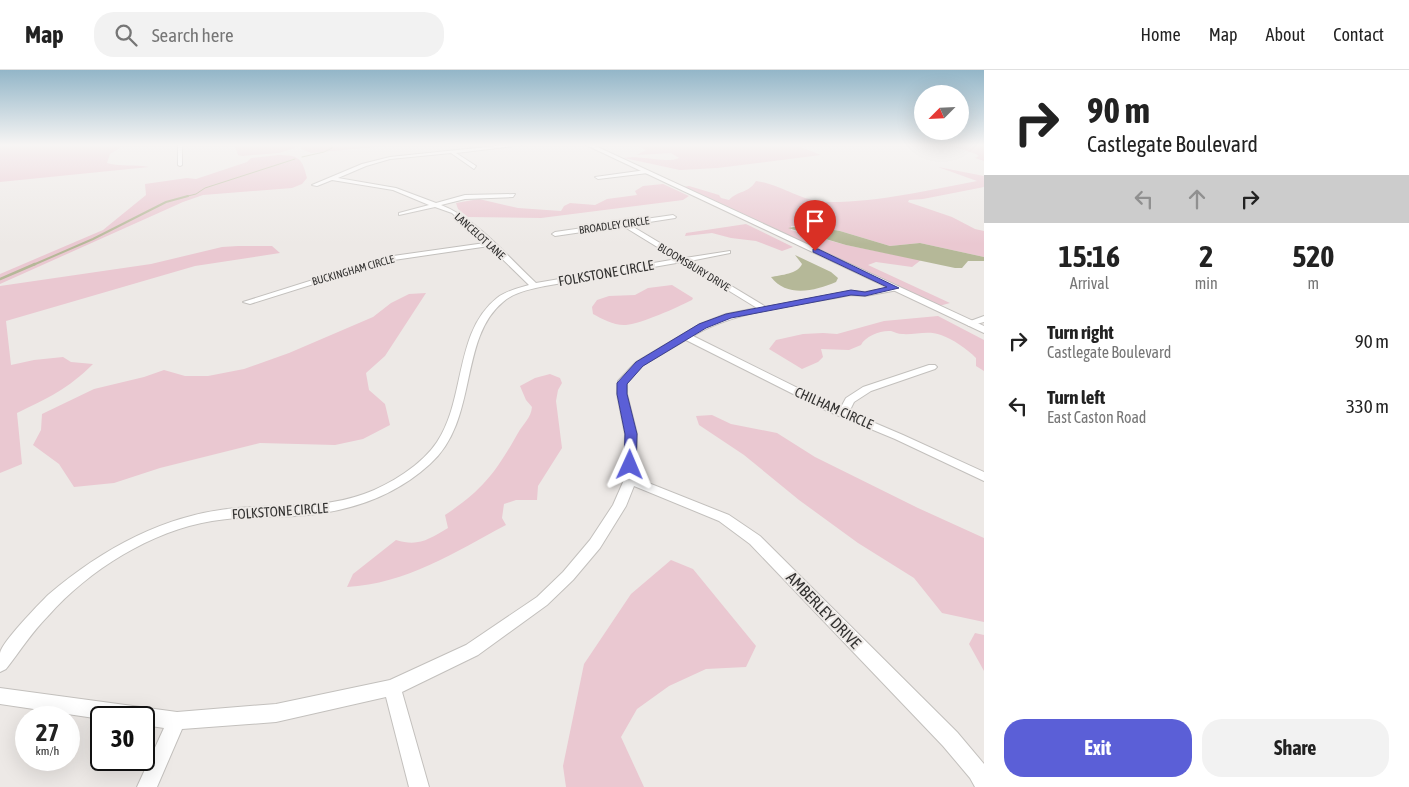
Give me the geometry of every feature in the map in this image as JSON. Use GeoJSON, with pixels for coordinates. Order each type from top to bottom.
{"type":"FeatureCollection","features":[{"type":"Feature","properties":{"kind":"street"},"geometry":{"type":"LineString","coordinates":[[658,177],[984,330]]}},
{"type":"Feature","properties":{"kind":"street"},"geometry":{"type":"LineString","coordinates":[[315,185],[331,178]]}},
{"type":"Feature","properties":{"kind":"street","name":"LANCELOT LANE"},"geometry":{"type":"LineString","coordinates":[[331,178],[388,188],[436,204],[462,217],[534,286]]}},
{"type":"Feature","properties":{"kind":"street"},"geometry":{"type":"LineString","coordinates":[[401,214],[472,196],[513,196]]}},
{"type":"Feature","properties":{"kind":"street","name":"BROADLEY CIRCLE"},"geometry":{"type":"LineString","coordinates":[[556,234],[673,217]]}},
{"type":"Feature","properties":{"kind":"street","name":"BLOOMSBURY DRIVE"},"geometry":{"type":"LineString","coordinates":[[624,224],[764,310]]}},
{"type":"Feature","properties":{"kind":"street","name":"BUCKINGHAM CIRCLE"},"geometry":{"type":"LineString","coordinates":[[247,302],[386,259],[490,244]]}},
{"type":"Feature","properties":{"kind":"street","name":"FOLKSTONE CIRCLE"},"geometry":{"type":"LineString","coordinates":[[0,664],[48,605],[99,564],[138,541],[179,523],[208,516],[306,512],[350,504],[387,488],[425,464],[444,442],[457,414],[470,360],[488,312],[502,298],[534,286],[728,252]]}},
{"type":"Feature","properties":{"kind":"street"},"geometry":{"type":"LineString","coordinates":[[851,293],[853,289],[883,282]]}},
{"type":"Feature","properties":{"kind":"street"},"geometry":{"type":"LineString","coordinates":[[0,696],[177,720],[276,713],[392,688],[472,650],[542,601],[568,576],[595,544],[620,506],[630,480],[631,434],[622,394],[622,383],[640,364],[703,326],[729,316],[851,293],[865,294],[895,288]]}},
{"type":"Feature","properties":{"kind":"street"},"geometry":{"type":"LineString","coordinates":[[969,323],[984,319]]}},
{"type":"Feature","properties":{"kind":"street","name":"CHILHAM CIRCLE"},"geometry":{"type":"LineString","coordinates":[[686,336],[843,413],[984,477]]}},
{"type":"Feature","properties":{"kind":"street"},"geometry":{"type":"LineString","coordinates":[[843,413],[850,400],[867,389],[932,367]]}},
{"type":"Feature","properties":{"kind":"street","name":"AMBERLEY DRIVE"},"geometry":{"type":"LineString","coordinates":[[630,480],[724,518],[755,540],[950,739],[977,771],[984,784]]}},
{"type":"Feature","properties":{"kind":"street"},"geometry":{"type":"LineString","coordinates":[[392,688],[419,787]]}},
{"type":"Feature","properties":{"kind":"street"},"geometry":{"type":"LineString","coordinates":[[147,787],[177,720]]}},
{"type":"Feature","properties":{"kind":"shaded area"},"geometry":{"type":"Polygon","coordinates":[[[0,177],[45,177],[0,182],[0,177]]]}},
{"type":"Feature","properties":{"kind":"shaded area"},"geometry":{"type":"Polygon","coordinates":[[[967,177],[984,177],[984,187],[909,200],[908,202],[952,217],[975,229],[984,231],[984,257],[920,243],[890,246],[840,231],[814,226],[791,226],[791,230],[846,245],[921,260],[912,267],[876,262],[868,265],[950,303],[939,306],[683,187],[689,186],[729,200],[750,188],[756,181],[774,185],[807,199],[825,202],[844,202],[902,195],[977,181],[967,177]]]}},
{"type":"Feature","properties":{"kind":"shaded area"},"geometry":{"type":"Polygon","coordinates":[[[187,178],[307,178],[302,184],[292,188],[203,195],[183,202],[0,284],[0,274],[103,230],[146,195],[145,184],[187,178]]]}},
{"type":"Feature","properties":{"kind":"shaded area"},"geometry":{"type":"Polygon","coordinates":[[[663,184],[689,196],[683,200],[541,218],[468,217],[458,209],[456,203],[479,199],[518,208],[561,211],[564,206],[570,203],[595,205],[607,199],[637,195],[635,191],[643,186],[663,184]]]}},
{"type":"Feature","properties":{"kind":"shaded area"},"geometry":{"type":"Polygon","coordinates":[[[746,224],[793,247],[782,251],[756,241],[731,238],[712,233],[685,236],[686,233],[746,224]]]}},
{"type":"Feature","properties":{"kind":"shaded area"},"geometry":{"type":"Polygon","coordinates":[[[805,225],[840,231],[890,246],[920,243],[984,257],[984,261],[968,261],[962,268],[955,268],[846,245],[788,228],[805,225]]]}},
{"type":"Feature","properties":{"kind":"shaded area"},"geometry":{"type":"Polygon","coordinates":[[[272,246],[280,253],[195,266],[6,321],[11,365],[63,357],[71,362],[93,364],[66,387],[17,413],[22,464],[0,473],[0,286],[151,264],[222,247],[272,246]]]}},
{"type":"Feature","properties":{"kind":"shaded area"},"geometry":{"type":"Polygon","coordinates":[[[795,255],[831,272],[838,278],[836,282],[802,291],[785,288],[778,284],[771,277],[793,272],[802,264],[795,255]]]}},
{"type":"Feature","properties":{"kind":"shaded area"},"geometry":{"type":"Polygon","coordinates":[[[672,285],[693,298],[692,300],[669,311],[626,325],[604,320],[593,314],[592,307],[597,300],[609,296],[635,295],[648,288],[672,285]]]}},
{"type":"Feature","properties":{"kind":"shaded area"},"geometry":{"type":"Polygon","coordinates":[[[426,293],[385,356],[366,373],[369,390],[385,404],[390,425],[363,439],[335,445],[260,443],[160,468],[114,483],[74,487],[59,464],[33,445],[41,430],[42,414],[94,389],[144,377],[164,370],[185,376],[208,376],[244,369],[289,353],[373,317],[391,303],[409,294],[426,293]]]}},
{"type":"Feature","properties":{"kind":"shaded area"},"geometry":{"type":"Polygon","coordinates":[[[938,316],[984,340],[984,371],[976,366],[976,358],[964,348],[946,337],[931,333],[902,334],[887,331],[878,333],[870,336],[861,345],[849,350],[821,349],[823,357],[818,362],[802,369],[769,349],[776,340],[803,334],[837,334],[884,321],[938,316]]]}},
{"type":"Feature","properties":{"kind":"shaded area"},"geometry":{"type":"Polygon","coordinates":[[[550,374],[560,378],[562,383],[558,390],[556,401],[562,448],[538,486],[537,500],[516,500],[504,504],[502,518],[506,525],[449,556],[390,580],[369,585],[347,587],[353,574],[396,540],[411,543],[424,541],[448,528],[445,515],[469,497],[488,479],[503,459],[528,418],[532,407],[526,400],[520,386],[535,378],[550,374]]]}},
{"type":"Feature","properties":{"kind":"shaded area"},"geometry":{"type":"Polygon","coordinates":[[[712,415],[731,424],[777,433],[815,457],[984,538],[984,622],[942,613],[914,578],[858,543],[799,500],[744,455],[699,425],[696,416],[712,415]]]}},
{"type":"Feature","properties":{"kind":"shaded area"},"geometry":{"type":"Polygon","coordinates":[[[671,560],[693,569],[756,646],[746,667],[706,669],[669,686],[637,709],[621,737],[644,787],[566,787],[563,766],[584,664],[631,594],[671,560]]]}},
{"type":"Feature","properties":{"kind":"shaded area"},"geometry":{"type":"Polygon","coordinates":[[[975,633],[984,635],[984,671],[969,644],[975,633]]]}},
{"type":"Feature","properties":{"kind":"waterway"},"geometry":{"type":"LineString","coordinates":[[188,196],[196,194],[205,188],[238,177]]}},
{"type":"Feature","properties":{"kind":"waterway"},"geometry":{"type":"LineString","coordinates":[[33,265],[93,239],[166,202],[188,196]]}},
{"type":"Feature","properties":{"kind":"waterway"},"geometry":{"type":"LineString","coordinates":[[184,197],[188,196]]}},
{"type":"Feature","properties":{"kind":"waterway"},"geometry":{"type":"LineString","coordinates":[[0,279],[35,264]]}},
{"type":"Feature","properties":{"kind":"route"},"geometry":{"type":"LineString","coordinates":[[630,465],[631,434],[622,394],[622,383],[640,364],[703,326],[729,316],[851,293],[865,294],[895,288],[815,251]]}}]}
